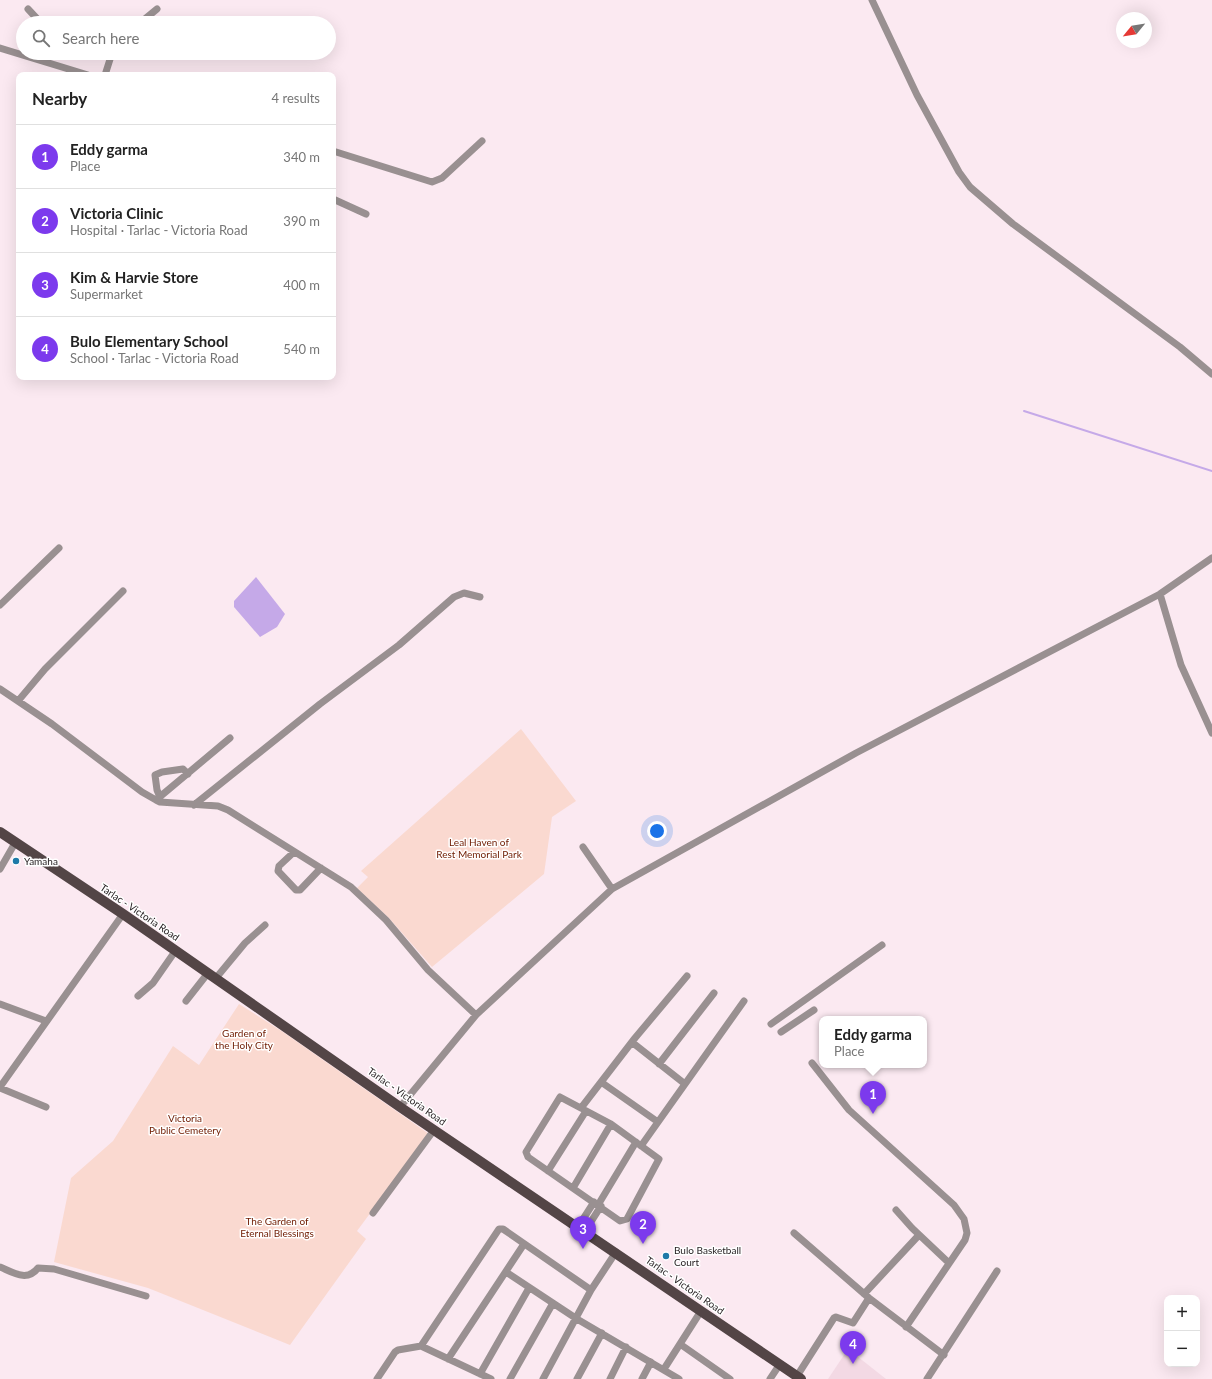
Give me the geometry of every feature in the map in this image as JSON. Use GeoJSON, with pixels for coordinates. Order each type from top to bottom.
{"type":"FeatureCollection","features":[{"type":"Feature","properties":{"kind":"main road","name":"Tarlac - Victoria Road"},"geometry":{"type":"LineString","coordinates":[[0,832],[176,950],[400,1107],[616,1252],[799,1378]]}},
{"type":"Feature","properties":{"kind":"street"},"geometry":{"type":"LineString","coordinates":[[872,0],[917,95],[959,172],[970,187],[1013,224],[1180,347],[1212,374]]}},
{"type":"Feature","properties":{"kind":"street"},"geometry":{"type":"LineString","coordinates":[[28,9],[34,16]]}},
{"type":"Feature","properties":{"kind":"street"},"geometry":{"type":"LineString","coordinates":[[148,16],[157,9]]}},
{"type":"Feature","properties":{"kind":"street"},"geometry":{"type":"LineString","coordinates":[[0,48],[16,52]]}},
{"type":"Feature","properties":{"kind":"street"},"geometry":{"type":"LineString","coordinates":[[45,60],[79,72]]}},
{"type":"Feature","properties":{"kind":"street"},"geometry":{"type":"LineString","coordinates":[[106,72],[110,60]]}},
{"type":"Feature","properties":{"kind":"street"},"geometry":{"type":"LineString","coordinates":[[336,152],[432,182],[442,178],[482,141]]}},
{"type":"Feature","properties":{"kind":"street"},"geometry":{"type":"LineString","coordinates":[[336,200],[366,214]]}},
{"type":"Feature","properties":{"kind":"street"},"geometry":{"type":"LineString","coordinates":[[0,605],[60,548]]}},
{"type":"Feature","properties":{"kind":"street"},"geometry":{"type":"LineString","coordinates":[[400,1107],[476,1015],[612,889],[856,753],[1160,594],[1212,558]]}},
{"type":"Feature","properties":{"kind":"street"},"geometry":{"type":"LineString","coordinates":[[18,701],[45,669],[123,591]]}},
{"type":"Feature","properties":{"kind":"street"},"geometry":{"type":"LineString","coordinates":[[194,805],[320,704],[399,645],[449,601],[464,594],[480,597]]}},
{"type":"Feature","properties":{"kind":"street"},"geometry":{"type":"LineString","coordinates":[[1160,594],[1181,665],[1212,733]]}},
{"type":"Feature","properties":{"kind":"street"},"geometry":{"type":"LineString","coordinates":[[0,689],[52,724],[142,792],[158,798],[194,805],[218,806],[228,810],[350,887],[386,920],[428,970],[476,1015]]}},
{"type":"Feature","properties":{"kind":"street"},"geometry":{"type":"LineString","coordinates":[[158,798],[230,738]]}},
{"type":"Feature","properties":{"kind":"street"},"geometry":{"type":"LineString","coordinates":[[158,798],[155,775],[177,769],[183,769],[188,774]]}},
{"type":"Feature","properties":{"kind":"street"},"geometry":{"type":"LineString","coordinates":[[0,869],[15,843]]}},
{"type":"Feature","properties":{"kind":"street"},"geometry":{"type":"LineString","coordinates":[[583,847],[612,889]]}},
{"type":"Feature","properties":{"kind":"street"},"geometry":{"type":"LineString","coordinates":[[294,852],[279,866],[278,871],[296,890],[300,890],[321,868]]}},
{"type":"Feature","properties":{"kind":"street"},"geometry":{"type":"LineString","coordinates":[[46,1106],[0,1088],[123,914]]}},
{"type":"Feature","properties":{"kind":"street"},"geometry":{"type":"LineString","coordinates":[[186,1001],[245,943],[266,925]]}},
{"type":"Feature","properties":{"kind":"street"},"geometry":{"type":"LineString","coordinates":[[771,1024],[882,945]]}},
{"type":"Feature","properties":{"kind":"street"},"geometry":{"type":"LineString","coordinates":[[138,996],[153,983],[176,950]]}},
{"type":"Feature","properties":{"kind":"street"},"geometry":{"type":"LineString","coordinates":[[548,1171],[601,1082],[687,976]]}},
{"type":"Feature","properties":{"kind":"street"},"geometry":{"type":"LineString","coordinates":[[659,1064],[714,992]]}},
{"type":"Feature","properties":{"kind":"street"},"geometry":{"type":"LineString","coordinates":[[581,1229],[638,1144],[658,1122],[744,1001]]}},
{"type":"Feature","properties":{"kind":"street"},"geometry":{"type":"LineString","coordinates":[[0,1004],[46,1021]]}},
{"type":"Feature","properties":{"kind":"street"},"geometry":{"type":"LineString","coordinates":[[781,1032],[814,1010]]}},
{"type":"Feature","properties":{"kind":"street"},"geometry":{"type":"LineString","coordinates":[[633,1043],[684,1084]]}},
{"type":"Feature","properties":{"kind":"street"},"geometry":{"type":"LineString","coordinates":[[812,1063],[848,1110],[948,1199],[964,1220],[967,1236],[906,1327]]}},
{"type":"Feature","properties":{"kind":"street"},"geometry":{"type":"LineString","coordinates":[[601,1082],[658,1122]]}},
{"type":"Feature","properties":{"kind":"street"},"geometry":{"type":"LineString","coordinates":[[560,1097],[611,1124],[659,1160],[627,1219],[620,1221],[530,1159],[526,1152],[560,1097]]}},
{"type":"Feature","properties":{"kind":"street"},"geometry":{"type":"LineString","coordinates":[[573,1188],[611,1124]]}},
{"type":"Feature","properties":{"kind":"street"},"geometry":{"type":"LineString","coordinates":[[373,1213],[434,1130]]}},
{"type":"Feature","properties":{"kind":"street"},"geometry":{"type":"LineString","coordinates":[[896,1210],[919,1235],[949,1263]]}},
{"type":"Feature","properties":{"kind":"street"},"geometry":{"type":"LineString","coordinates":[[421,1346],[499,1229],[502,1229],[591,1290]]}},
{"type":"Feature","properties":{"kind":"street"},"geometry":{"type":"LineString","coordinates":[[794,1232],[866,1296],[944,1355]]}},
{"type":"Feature","properties":{"kind":"street"},"geometry":{"type":"LineString","coordinates":[[799,1378],[834,1318],[836,1317],[852,1323],[866,1296],[919,1235]]}},
{"type":"Feature","properties":{"kind":"street"},"geometry":{"type":"LineString","coordinates":[[448,1359],[524,1244]]}},
{"type":"Feature","properties":{"kind":"street"},"geometry":{"type":"LineString","coordinates":[[543,1379],[591,1290],[616,1252]]}},
{"type":"Feature","properties":{"kind":"street"},"geometry":{"type":"LineString","coordinates":[[0,1267],[27,1277],[33,1274],[38,1268],[54,1269],[146,1296]]}},
{"type":"Feature","properties":{"kind":"street"},"geometry":{"type":"LineString","coordinates":[[927,1379],[944,1355],[997,1271]]}},
{"type":"Feature","properties":{"kind":"street"},"geometry":{"type":"LineString","coordinates":[[506,1272],[577,1318],[664,1369],[675,1378]]}},
{"type":"Feature","properties":{"kind":"street"},"geometry":{"type":"LineString","coordinates":[[480,1374],[530,1288]]}},
{"type":"Feature","properties":{"kind":"street"},"geometry":{"type":"LineString","coordinates":[[510,1379],[553,1303]]}},
{"type":"Feature","properties":{"kind":"street"},"geometry":{"type":"LineString","coordinates":[[664,1369],[701,1311]]}},
{"type":"Feature","properties":{"kind":"street"},"geometry":{"type":"LineString","coordinates":[[578,1379],[602,1333]]}},
{"type":"Feature","properties":{"kind":"street"},"geometry":{"type":"LineString","coordinates":[[680,1344],[730,1379]]}},
{"type":"Feature","properties":{"kind":"street"},"geometry":{"type":"LineString","coordinates":[[377,1379],[395,1352],[398,1350],[421,1346],[491,1379]]}},
{"type":"Feature","properties":{"kind":"street"},"geometry":{"type":"LineString","coordinates":[[610,1379],[626,1347]]}},
{"type":"Feature","properties":{"kind":"street"},"geometry":{"type":"LineString","coordinates":[[642,1379],[651,1362]]}},
{"type":"Feature","properties":{"kind":"street"},"geometry":{"type":"LineString","coordinates":[[770,1379],[780,1364]]}},
{"type":"Feature","properties":{"kind":"shaded area"},"geometry":{"type":"Polygon","coordinates":[[[256,577],[285,614],[277,627],[260,637],[234,607],[234,601],[256,577]]]}},
{"type":"Feature","properties":{"kind":"shaded area"},"geometry":{"type":"Polygon","coordinates":[[[848,1349],[886,1379],[828,1379],[848,1349]]]}},
{"type":"Feature","properties":{"kind":"green space","name":"Leal Haven of Rest Memorial Park"},"geometry":{"type":"Polygon","coordinates":[[[521,729],[576,801],[552,817],[544,874],[432,967],[389,918],[357,888],[368,877],[361,871],[521,729]]]}},
{"type":"Feature","properties":{"kind":"green space","name":"The Garden of Eternal Blessings"},"geometry":{"type":"Polygon","coordinates":[[[239,1004],[283,1032],[429,1134],[357,1231],[366,1239],[290,1345],[148,1288],[54,1262],[71,1178],[113,1141],[173,1046],[199,1065],[239,1004]]]}},
{"type":"Feature","properties":{"kind":"waterway"},"geometry":{"type":"LineString","coordinates":[[1024,411],[1212,471]]}},
{"type":"Feature","properties":{"kind":"place","name":"Yamaha"},"geometry":{"type":"Point","coordinates":[16,861]}},
{"type":"Feature","properties":{"kind":"place","name":"Eddy garma"},"geometry":{"type":"Point","coordinates":[873,1114]}},
{"type":"Feature","properties":{"kind":"place","name":"Victoria Clinic"},"geometry":{"type":"Point","coordinates":[643,1244]}},
{"type":"Feature","properties":{"kind":"place","name":"Kim & Harvie Store"},"geometry":{"type":"Point","coordinates":[583,1249]}},
{"type":"Feature","properties":{"kind":"place","name":"Bulo Basketball Court"},"geometry":{"type":"Point","coordinates":[666,1256]}},
{"type":"Feature","properties":{"kind":"place","name":"Bulo Elementary School"},"geometry":{"type":"Point","coordinates":[853,1364]}},
{"type":"Feature","properties":{"kind":"park label","name":"Garden of the Holy City"},"geometry":{"type":"Point","coordinates":[244,1038]}},
{"type":"Feature","properties":{"kind":"park label","name":"Victoria Public Cemetery"},"geometry":{"type":"Point","coordinates":[185,1124]}}]}
